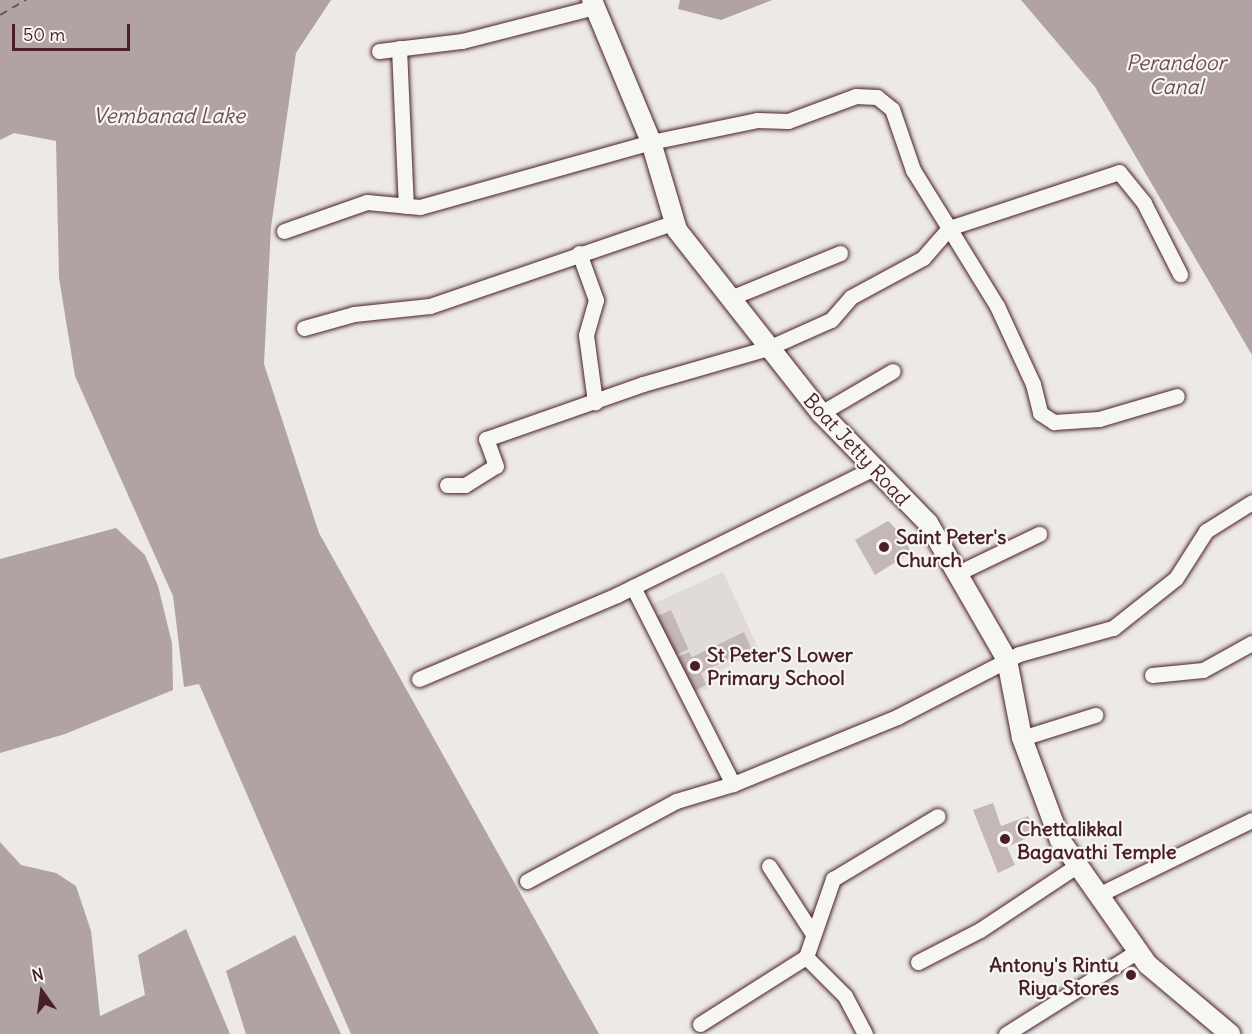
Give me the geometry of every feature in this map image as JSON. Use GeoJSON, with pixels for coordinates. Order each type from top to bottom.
{"type":"FeatureCollection","features":[{"type":"Feature","properties":{"kind":"street"},"geometry":{"type":"LineString","coordinates":[[379,51],[462,41],[593,4]]}},
{"type":"Feature","properties":{"kind":"street","name":"Boat Jetty Road"},"geometry":{"type":"LineString","coordinates":[[593,4],[651,142],[675,222],[768,348],[821,413],[928,523],[960,572],[1007,660],[1022,738],[1060,840],[1138,951],[1230,1034]]}},
{"type":"Feature","properties":{"kind":"street"},"geometry":{"type":"LineString","coordinates":[[399,48],[406,206]]}},
{"type":"Feature","properties":{"kind":"street"},"geometry":{"type":"LineString","coordinates":[[284,231],[367,202],[406,206],[502,188],[651,142],[757,120],[788,121],[856,96],[877,97],[892,109],[913,170],[997,306],[1034,384],[1040,413],[1054,422],[1099,419],[1177,396]]}},
{"type":"Feature","properties":{"kind":"street"},"geometry":{"type":"LineString","coordinates":[[447,485],[465,485],[496,466],[486,439],[768,348],[831,320],[859,292],[923,258],[949,228],[1119,172],[1144,203],[1180,274]]}},
{"type":"Feature","properties":{"kind":"street"},"geometry":{"type":"LineString","coordinates":[[303,328],[354,314],[429,306],[675,222]]}},
{"type":"Feature","properties":{"kind":"street"},"geometry":{"type":"LineString","coordinates":[[579,253],[596,300],[586,335],[595,402]]}},
{"type":"Feature","properties":{"kind":"street"},"geometry":{"type":"LineString","coordinates":[[730,298],[840,253]]}},
{"type":"Feature","properties":{"kind":"street"},"geometry":{"type":"LineString","coordinates":[[821,413],[893,371]]}},
{"type":"Feature","properties":{"kind":"street"},"geometry":{"type":"LineString","coordinates":[[418,680],[633,587],[874,468]]}},
{"type":"Feature","properties":{"kind":"street"},"geometry":{"type":"LineString","coordinates":[[527,881],[676,801],[733,784],[897,717],[1007,660],[1113,628],[1176,578],[1206,531],[1252,501]]}},
{"type":"Feature","properties":{"kind":"street"},"geometry":{"type":"LineString","coordinates":[[960,572],[1039,534]]}},
{"type":"Feature","properties":{"kind":"street"},"geometry":{"type":"LineString","coordinates":[[633,587],[733,784]]}},
{"type":"Feature","properties":{"kind":"street"},"geometry":{"type":"LineString","coordinates":[[1152,675],[1203,670],[1252,643]]}},
{"type":"Feature","properties":{"kind":"street"},"geometry":{"type":"LineString","coordinates":[[1022,738],[1095,714]]}},
{"type":"Feature","properties":{"kind":"street"},"geometry":{"type":"LineString","coordinates":[[700,1024],[806,957],[833,879],[938,816]]}},
{"type":"Feature","properties":{"kind":"street"},"geometry":{"type":"LineString","coordinates":[[1098,895],[1252,820]]}},
{"type":"Feature","properties":{"kind":"street"},"geometry":{"type":"LineString","coordinates":[[918,962],[980,930],[1078,865]]}},
{"type":"Feature","properties":{"kind":"street"},"geometry":{"type":"LineString","coordinates":[[769,866],[813,934]]}},
{"type":"Feature","properties":{"kind":"street"},"geometry":{"type":"LineString","coordinates":[[1006,1034],[1138,951]]}},
{"type":"Feature","properties":{"kind":"street"},"geometry":{"type":"LineString","coordinates":[[806,957],[844,996],[865,1034]]}},
{"type":"Feature","properties":{"kind":"shaded area"},"geometry":{"type":"Polygon","coordinates":[[[723,572],[759,650],[710,676],[713,686],[690,696],[644,608],[723,572]]]}},
{"type":"Feature","properties":{"kind":"water","name":"Vembanad Lake"},"geometry":{"type":"Polygon","coordinates":[[[0,0],[331,0],[296,53],[271,227],[264,364],[319,533],[599,1034],[351,1034],[199,684],[184,687],[173,596],[75,376],[59,278],[56,141],[14,133],[0,140],[0,0]]]}},
{"type":"Feature","properties":{"kind":"water"},"geometry":{"type":"Polygon","coordinates":[[[680,0],[772,0],[721,20],[678,9],[680,0]]]}},
{"type":"Feature","properties":{"kind":"water","name":"Perandoor Canal"},"geometry":{"type":"Polygon","coordinates":[[[1021,0],[1252,0],[1252,355],[1095,87],[1021,0]]]}},
{"type":"Feature","properties":{"kind":"water"},"geometry":{"type":"Polygon","coordinates":[[[116,528],[145,555],[158,586],[172,643],[173,690],[65,734],[0,753],[0,559],[116,528]]]}},
{"type":"Feature","properties":{"kind":"water"},"geometry":{"type":"Polygon","coordinates":[[[0,842],[21,865],[56,873],[76,886],[91,931],[100,1016],[145,995],[138,955],[186,929],[230,1034],[0,1034],[0,842]]]}},
{"type":"Feature","properties":{"kind":"water"},"geometry":{"type":"Polygon","coordinates":[[[295,935],[341,1034],[246,1034],[226,971],[295,935]]]}},
{"type":"Feature","properties":{"kind":"building","name":"Saint Peter's Church"},"geometry":{"type":"Polygon","coordinates":[[[888,521],[907,540],[910,553],[875,575],[855,540],[888,521]]]}},
{"type":"Feature","properties":{"kind":"building"},"geometry":{"type":"Polygon","coordinates":[[[671,610],[688,649],[670,657],[653,618],[671,610]]]}},
{"type":"Feature","properties":{"kind":"building","name":"St Peter'S Lower Primary School"},"geometry":{"type":"Polygon","coordinates":[[[744,632],[751,648],[701,673],[706,685],[690,693],[673,659],[689,652],[692,657],[744,632]]]}},
{"type":"Feature","properties":{"kind":"building","name":"Chettalikkal Bagavathi Temple"},"geometry":{"type":"Polygon","coordinates":[[[993,803],[1001,826],[1028,816],[1036,834],[1007,847],[1015,865],[998,873],[973,810],[993,803]]]}},
{"type":"Feature","properties":{"kind":"ferry route"},"geometry":{"type":"LineString","coordinates":[[0,15],[26,0]]}},
{"type":"Feature","properties":{"kind":"place","name":"Saint Peter's Church"},"geometry":{"type":"Point","coordinates":[884,547]}},
{"type":"Feature","properties":{"kind":"place","name":"St Peter'S Lower Primary School"},"geometry":{"type":"Point","coordinates":[695,666]}},
{"type":"Feature","properties":{"kind":"place","name":"Chettalikkal Bagavathi Temple"},"geometry":{"type":"Point","coordinates":[1005,839]}},
{"type":"Feature","properties":{"kind":"place","name":"Antony's Rintu Riya Stores"},"geometry":{"type":"Point","coordinates":[1131,975]}}]}
